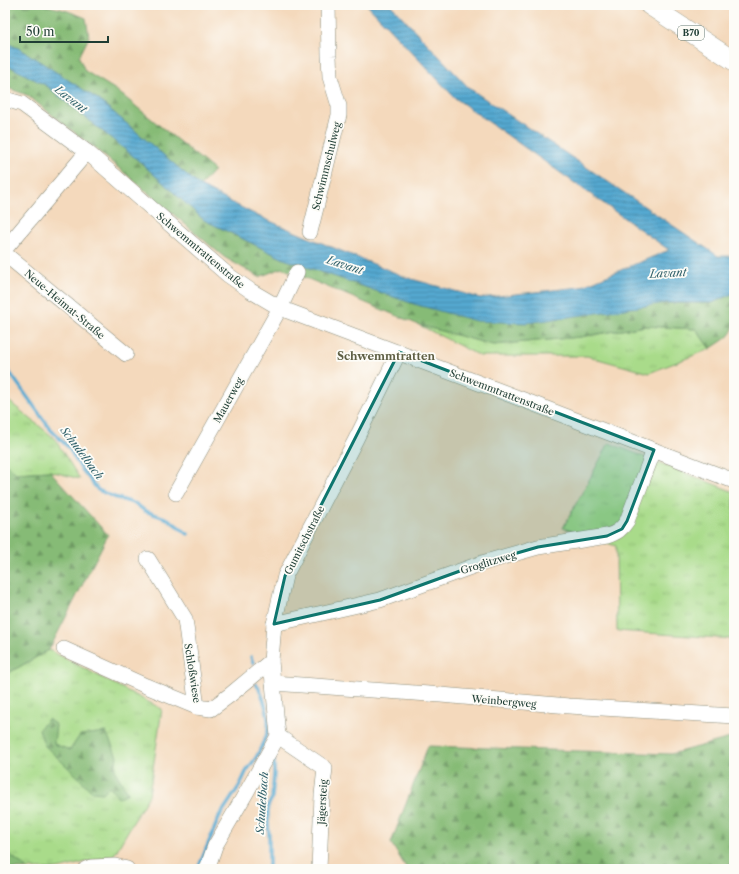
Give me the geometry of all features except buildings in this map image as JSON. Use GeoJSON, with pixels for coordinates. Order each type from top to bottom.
{"type":"FeatureCollection","features":[{"type":"Feature","properties":{"kind":"main road","name":"B70"},"geometry":{"type":"LineString","coordinates":[[659,8],[734,61]]}},
{"type":"Feature","properties":{"kind":"street","name":"Schwimmschulweg"},"geometry":{"type":"LineString","coordinates":[[310,232],[339,115],[339,106],[330,77],[328,5]]}},
{"type":"Feature","properties":{"kind":"street","name":"Schwemmtrattenstraße"},"geometry":{"type":"LineString","coordinates":[[5,98],[22,104],[87,152],[228,275],[280,308],[399,352],[734,481]]}},
{"type":"Feature","properties":{"kind":"street"},"geometry":{"type":"LineString","coordinates":[[5,249],[87,152]]}},
{"type":"Feature","properties":{"kind":"street","name":"Neue-Heimat-Straße"},"geometry":{"type":"LineString","coordinates":[[5,254],[126,354]]}},
{"type":"Feature","properties":{"kind":"street"},"geometry":{"type":"LineString","coordinates":[[280,308],[298,272]]}},
{"type":"Feature","properties":{"kind":"street","name":"Mauerweg"},"geometry":{"type":"LineString","coordinates":[[176,492],[280,308]]}},
{"type":"Feature","properties":{"kind":"street","name":"Gumitschstraße"},"geometry":{"type":"LineString","coordinates":[[278,736],[271,660],[274,624],[285,576],[399,352]]}},
{"type":"Feature","properties":{"kind":"street","name":"Groglitzweg"},"geometry":{"type":"LineString","coordinates":[[274,624],[380,600],[482,563],[538,548],[607,536],[616,533],[622,529],[627,521],[654,450]]}},
{"type":"Feature","properties":{"kind":"street","name":"Schloßwiese"},"geometry":{"type":"LineString","coordinates":[[148,559],[185,619],[197,707],[211,709],[230,696],[271,660]]}},
{"type":"Feature","properties":{"kind":"street"},"geometry":{"type":"LineString","coordinates":[[64,649],[197,707]]}},
{"type":"Feature","properties":{"kind":"street","name":"Weinbergweg"},"geometry":{"type":"LineString","coordinates":[[273,683],[569,706],[734,716]]}},
{"type":"Feature","properties":{"kind":"street"},"geometry":{"type":"LineString","coordinates":[[207,869],[215,846],[278,736]]}},
{"type":"Feature","properties":{"kind":"street","name":"Jägersteig"},"geometry":{"type":"LineString","coordinates":[[278,736],[325,768],[322,795],[320,869]]}},
{"type":"Feature","properties":{"kind":"street"},"geometry":{"type":"LineString","coordinates":[[86,869],[91,867],[115,866],[127,869]]}},
{"type":"Feature","properties":{"kind":"highlighted area"},"geometry":{"type":"Polygon","coordinates":[[[399,352],[654,450],[627,521],[622,529],[607,536],[538,547],[482,563],[380,600],[274,624],[285,576],[399,352]]]}},
{"type":"Feature","properties":{"kind":"green space"},"geometry":{"type":"Polygon","coordinates":[[[5,5],[44,5],[65,10],[86,18],[89,37],[79,57],[85,71],[116,90],[214,170],[200,186],[99,100],[22,50],[5,42],[5,5]]]}},
{"type":"Feature","properties":{"kind":"green space"},"geometry":{"type":"Polygon","coordinates":[[[5,64],[47,86],[139,161],[204,220],[284,259],[414,304],[712,303],[734,293],[733,329],[727,338],[710,349],[696,329],[645,326],[580,337],[493,345],[419,325],[282,268],[259,277],[224,257],[102,154],[27,95],[5,87],[5,64]]]}},
{"type":"Feature","properties":{"kind":"green space"},"geometry":{"type":"Polygon","coordinates":[[[419,325],[493,345],[580,337],[645,326],[696,329],[710,349],[649,373],[587,356],[480,356],[419,325]]]}},
{"type":"Feature","properties":{"kind":"green space"},"geometry":{"type":"Polygon","coordinates":[[[5,398],[54,438],[80,479],[50,471],[16,473],[5,462],[5,398]]]}},
{"type":"Feature","properties":{"kind":"green space"},"geometry":{"type":"Polygon","coordinates":[[[609,443],[734,492],[734,639],[617,631],[616,546],[563,528],[609,443]]]}},
{"type":"Feature","properties":{"kind":"green space"},"geometry":{"type":"Polygon","coordinates":[[[5,462],[16,473],[50,471],[108,535],[49,650],[5,675],[5,462]]]}},
{"type":"Feature","properties":{"kind":"green space"},"geometry":{"type":"Polygon","coordinates":[[[49,650],[162,709],[149,795],[114,855],[58,869],[28,869],[5,851],[5,675],[49,650]]]}},
{"type":"Feature","properties":{"kind":"green space"},"geometry":{"type":"Polygon","coordinates":[[[48,719],[56,725],[54,744],[70,750],[80,735],[106,732],[117,756],[115,771],[128,793],[118,798],[110,786],[103,793],[92,792],[44,745],[39,729],[48,719]]]}},
{"type":"Feature","properties":{"kind":"green space"},"geometry":{"type":"Polygon","coordinates":[[[734,737],[734,869],[407,869],[391,843],[428,746],[671,754],[734,737]]]}},
{"type":"Feature","properties":{"kind":"green space"},"geometry":{"type":"Polygon","coordinates":[[[5,851],[28,869],[5,869],[5,851]]]}},
{"type":"Feature","properties":{"kind":"water","name":"Lavant"},"geometry":{"type":"Polygon","coordinates":[[[367,5],[391,5],[469,88],[718,256],[734,256],[734,293],[712,303],[666,303],[527,323],[476,321],[414,304],[284,259],[204,220],[139,161],[47,86],[5,64],[5,42],[22,50],[99,100],[200,186],[258,216],[408,278],[480,298],[580,287],[669,250],[455,98],[367,5]]]}},
{"type":"Feature","properties":{"kind":"waterway","name":"Schudelbach"},"geometry":{"type":"LineString","coordinates":[[5,366],[51,430],[69,448],[80,467],[98,490],[136,504],[145,511],[168,519],[188,534]]}},
{"type":"Feature","properties":{"kind":"waterway","name":"Schudelbach"},"geometry":{"type":"LineString","coordinates":[[251,657],[253,663]]}},
{"type":"Feature","properties":{"kind":"waterway","name":"Schudelbach"},"geometry":{"type":"LineString","coordinates":[[256,684],[263,699],[268,719],[268,730],[262,745],[263,746]]}},
{"type":"Feature","properties":{"kind":"waterway"},"geometry":{"type":"LineString","coordinates":[[198,869],[219,817],[240,785],[262,745]]}},
{"type":"Feature","properties":{"kind":"waterway","name":"Schudelbach"},"geometry":{"type":"LineString","coordinates":[[269,869],[268,806],[272,798],[274,761]]}},
{"type":"Feature","properties":{"kind":"district","name":"Schwemmtratten"},"geometry":{"type":"Point","coordinates":[386,356]}}]}
